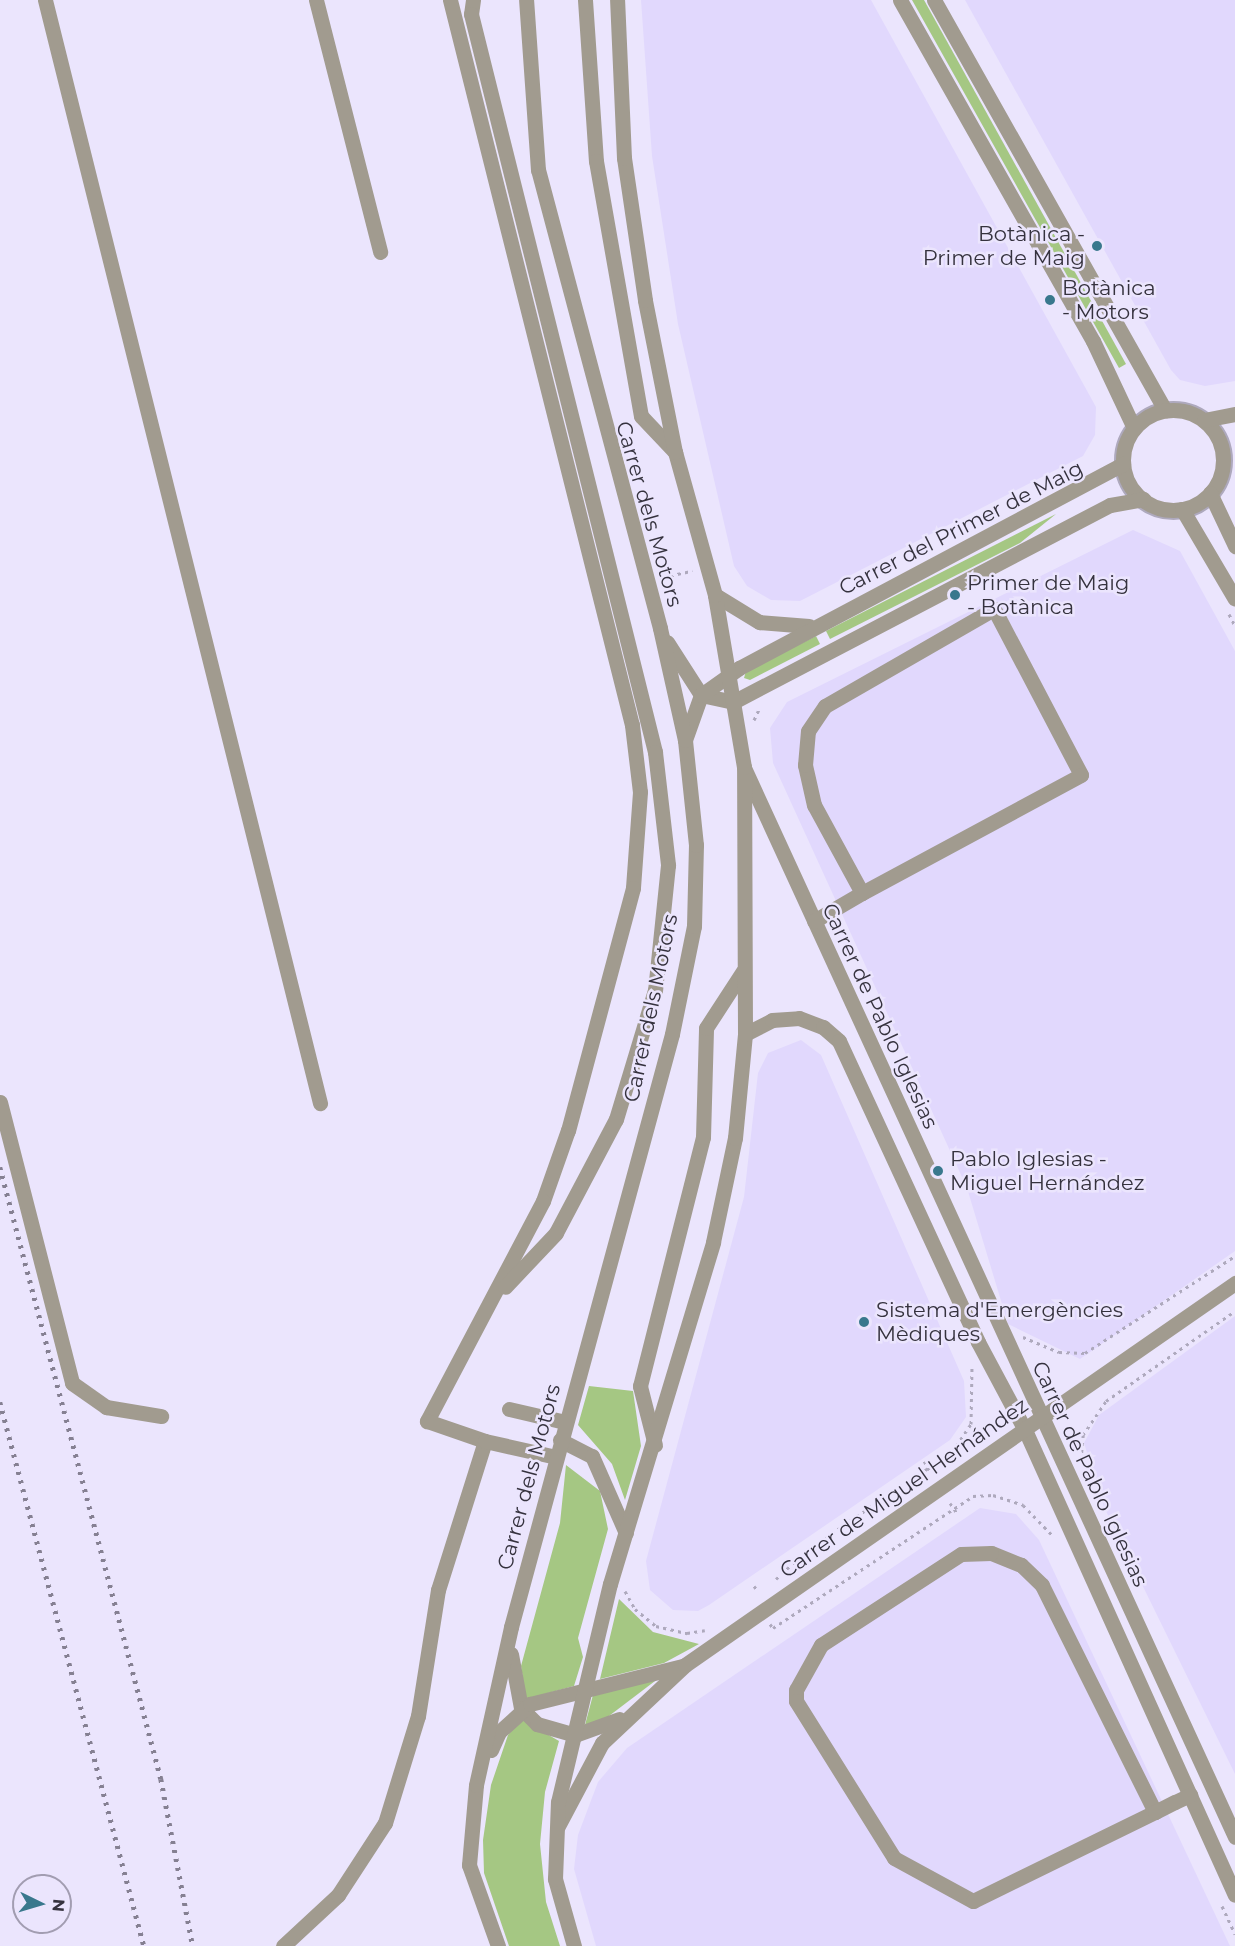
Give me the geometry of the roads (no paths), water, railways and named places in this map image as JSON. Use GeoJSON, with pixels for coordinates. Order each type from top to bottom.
{"type":"FeatureCollection","features":[{"type":"Feature","properties":{"kind":"street"},"geometry":{"type":"LineString","coordinates":[[45,0],[320,1103]]}},
{"type":"Feature","properties":{"kind":"street"},"geometry":{"type":"LineString","coordinates":[[316,0],[380,252]]}},
{"type":"Feature","properties":{"kind":"street"},"geometry":{"type":"LineString","coordinates":[[450,0],[632,725],[640,792],[633,888],[571,1120],[543,1202],[497,1294],[465,1344],[427,1421],[485,1441],[556,1457]]}},
{"type":"Feature","properties":{"kind":"street"},"geometry":{"type":"LineString","coordinates":[[473,0],[471,14],[654,752],[668,865],[656,990],[616,1119],[556,1233],[497,1294]]}},
{"type":"Feature","properties":{"kind":"street","name":"Carrer dels Motors"},"geometry":{"type":"LineString","coordinates":[[498,1946],[469,1865],[476,1785],[511,1627],[672,1034],[694,926],[696,845],[685,740],[660,628],[538,170],[526,0]]}},
{"type":"Feature","properties":{"kind":"street"},"geometry":{"type":"LineString","coordinates":[[585,0],[597,162],[641,416],[675,452]]}},
{"type":"Feature","properties":{"kind":"street","name":"Carrer dels Motors"},"geometry":{"type":"LineString","coordinates":[[574,1946],[555,1880],[554,1833],[574,1735],[626,1533],[654,1445],[727,1182],[745,1034],[744,767],[715,595],[675,452],[624,158],[617,0]]}},
{"type":"Feature","properties":{"kind":"street"},"geometry":{"type":"LineString","coordinates":[[900,0],[1133,423]]}},
{"type":"Feature","properties":{"kind":"street"},"geometry":{"type":"LineString","coordinates":[[934,0],[1162,406],[1210,420],[1235,414]]}},
{"type":"Feature","properties":{"kind":"street"},"geometry":{"type":"LineString","coordinates":[[1138,500],[1120,467],[1133,423],[1162,406]]}},
{"type":"Feature","properties":{"kind":"street"},"geometry":{"type":"LineString","coordinates":[[1185,513],[1212,497],[1231,455],[1210,420]]}},
{"type":"Feature","properties":{"kind":"street","name":"Carrer del Primer de Maig"},"geometry":{"type":"LineString","coordinates":[[700,695],[729,675],[815,625],[1120,467]]}},
{"type":"Feature","properties":{"kind":"street"},"geometry":{"type":"LineString","coordinates":[[1212,497],[1235,546]]}},
{"type":"Feature","properties":{"kind":"street"},"geometry":{"type":"LineString","coordinates":[[660,628],[700,695],[733,702],[949,586],[1110,505],[1138,500],[1185,513],[1235,599]]}},
{"type":"Feature","properties":{"kind":"street"},"geometry":{"type":"LineString","coordinates":[[715,595],[759,622],[815,625]]}},
{"type":"Feature","properties":{"kind":"street"},"geometry":{"type":"LineString","coordinates":[[814,921],[1081,775],[994,609],[825,706],[808,731],[805,765],[814,805],[862,893]]}},
{"type":"Feature","properties":{"kind":"street"},"geometry":{"type":"LineString","coordinates":[[685,740],[700,695]]}},
{"type":"Feature","properties":{"kind":"street","name":"Carrer de Pablo Iglesias"},"geometry":{"type":"LineString","coordinates":[[744,767],[1235,1837]]}},
{"type":"Feature","properties":{"kind":"street"},"geometry":{"type":"LineString","coordinates":[[654,1445],[640,1386],[703,1137],[706,1028],[743,971]]}},
{"type":"Feature","properties":{"kind":"street","name":"Carrer de Pablo Iglesias"},"geometry":{"type":"LineString","coordinates":[[745,1034],[772,1020],[799,1018],[823,1027],[839,1041],[978,1342],[1025,1430],[1235,1895]]}},
{"type":"Feature","properties":{"kind":"street"},"geometry":{"type":"LineString","coordinates":[[0,1102],[72,1383],[106,1407],[161,1416]]}},
{"type":"Feature","properties":{"kind":"street","name":"Carrer de Miguel Hernández"},"geometry":{"type":"LineString","coordinates":[[554,1833],[602,1743],[625,1717],[685,1665],[1235,1283]]}},
{"type":"Feature","properties":{"kind":"street"},"geometry":{"type":"LineString","coordinates":[[509,1409],[565,1422]]}},
{"type":"Feature","properties":{"kind":"street"},"geometry":{"type":"LineString","coordinates":[[560,1440],[592,1456],[626,1533]]}},
{"type":"Feature","properties":{"kind":"street"},"geometry":{"type":"LineString","coordinates":[[283,1946],[338,1895],[375,1842],[408,1757],[438,1590],[485,1441]]}},
{"type":"Feature","properties":{"kind":"street"},"geometry":{"type":"LineString","coordinates":[[1155,1812],[1042,1585],[1021,1564],[991,1553],[961,1554],[821,1645],[796,1690],[796,1701],[894,1858],[973,1901],[1190,1795]]}},
{"type":"Feature","properties":{"kind":"street"},"geometry":{"type":"LineString","coordinates":[[511,1627],[512,1674],[521,1708],[546,1729],[574,1735]]}},
{"type":"Feature","properties":{"kind":"street","name":"Carrer de Miguel Hernández"},"geometry":{"type":"LineString","coordinates":[[521,1708],[685,1665]]}},
{"type":"Feature","properties":{"kind":"street"},"geometry":{"type":"LineString","coordinates":[[476,1785],[497,1734],[521,1708]]}},
{"type":"Feature","properties":{"kind":"street","name":"Carrer de Miguel Hernández"},"geometry":{"type":"LineString","coordinates":[[574,1735],[625,1717]]}},
{"type":"Feature","properties":{"kind":"railway"},"geometry":{"type":"LineString","coordinates":[[0,1167],[161,1779],[193,1946]]}},
{"type":"Feature","properties":{"kind":"railway"},"geometry":{"type":"LineString","coordinates":[[0,1402],[144,1946]]}},
{"type":"Feature","properties":{"kind":"place","name":"Botànica - Primer de Maig"},"geometry":{"type":"Point","coordinates":[1097,246]}},
{"type":"Feature","properties":{"kind":"place","name":"Botànica - Motors"},"geometry":{"type":"Point","coordinates":[1050,300]}},
{"type":"Feature","properties":{"kind":"place","name":"Primer de Maig - Botànica"},"geometry":{"type":"Point","coordinates":[955,595]}},
{"type":"Feature","properties":{"kind":"place","name":"Pablo Iglesias - Miguel Hernández"},"geometry":{"type":"Point","coordinates":[938,1171]}},
{"type":"Feature","properties":{"kind":"place","name":"Sistema d'Emergències Mèdiques"},"geometry":{"type":"Point","coordinates":[864,1322]}}]}
